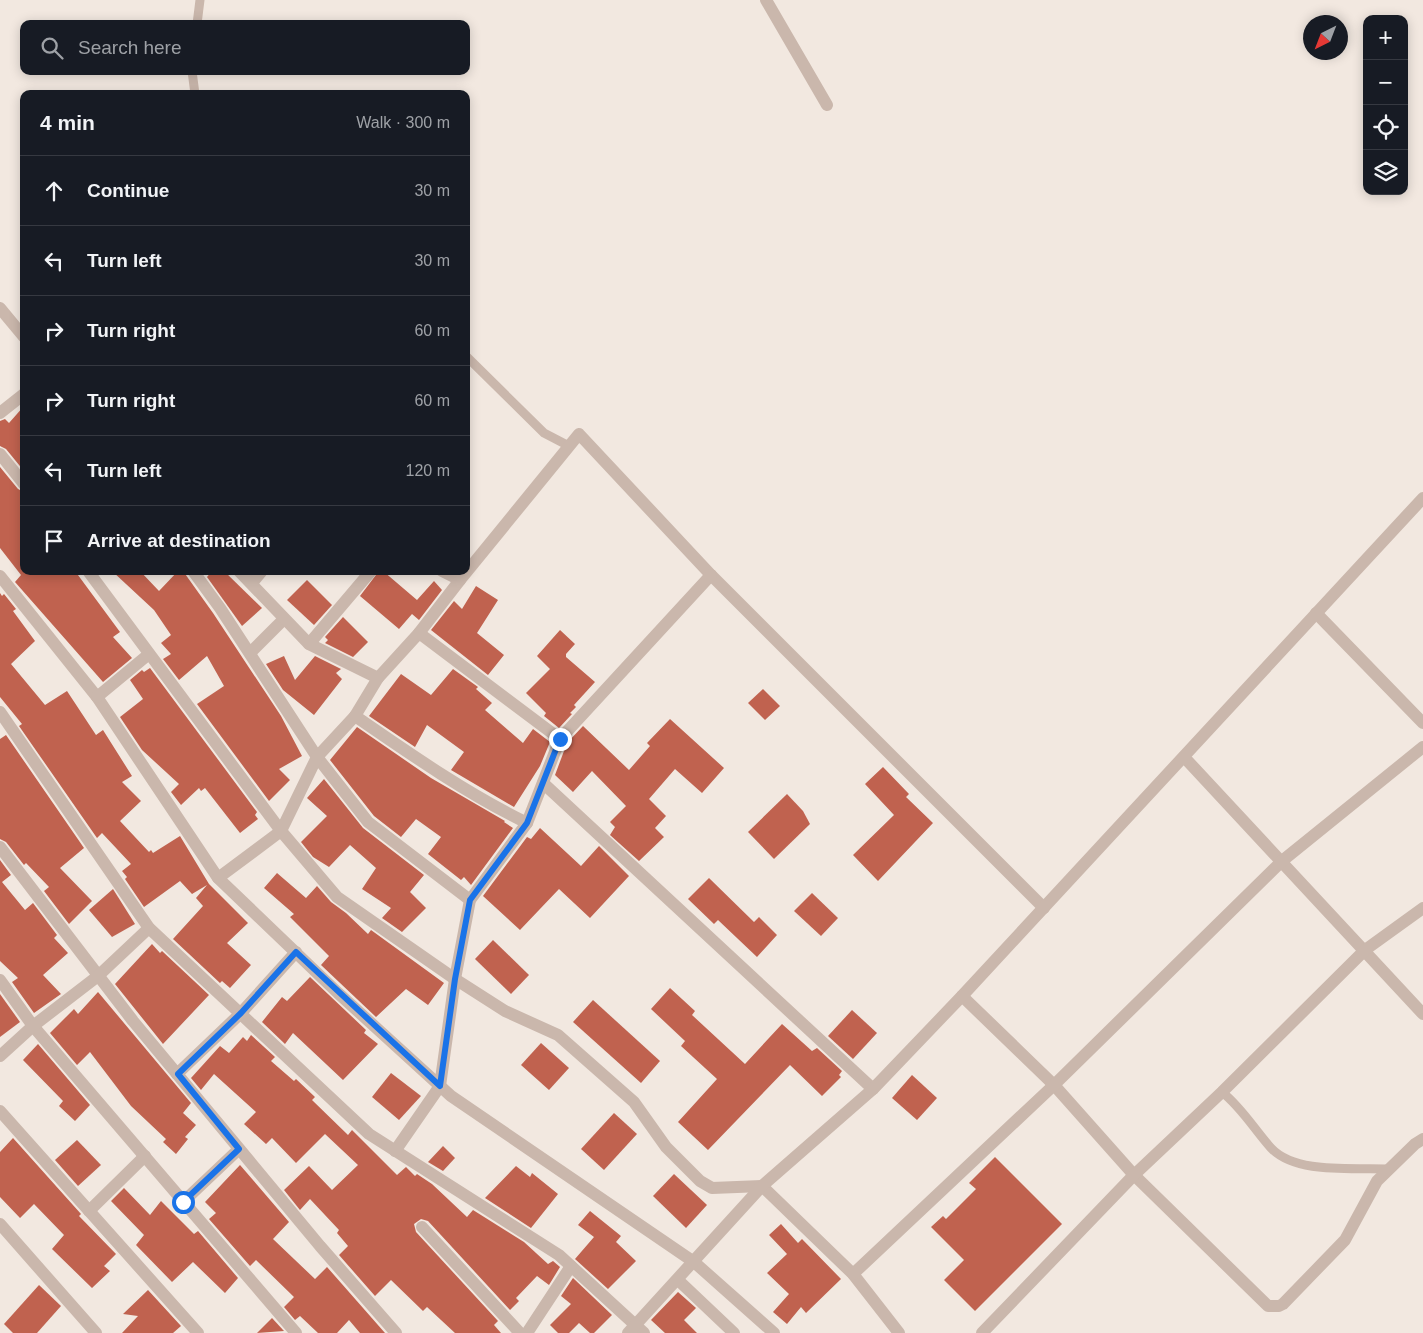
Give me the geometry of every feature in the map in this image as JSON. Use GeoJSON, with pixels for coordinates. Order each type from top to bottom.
{"type":"FeatureCollection","features":[{"type":"Feature","properties":{"kind":"street"},"geometry":{"type":"LineString","coordinates":[[766,0],[827,105]]}},
{"type":"Feature","properties":{"kind":"street"},"geometry":{"type":"LineString","coordinates":[[0,308],[20,332]]}},
{"type":"Feature","properties":{"kind":"street"},"geometry":{"type":"LineString","coordinates":[[0,413],[20,397]]}},
{"type":"Feature","properties":{"kind":"street"},"geometry":{"type":"LineString","coordinates":[[470,568],[579,434],[711,575],[1044,908]]}},
{"type":"Feature","properties":{"kind":"street"},"geometry":{"type":"LineString","coordinates":[[0,454],[20,479]]}},
{"type":"Feature","properties":{"kind":"street"},"geometry":{"type":"LineString","coordinates":[[0,712],[149,928],[369,1134],[559,1255],[636,1330],[762,1186],[873,1089],[1044,908],[1423,498]]}},
{"type":"Feature","properties":{"kind":"street"},"geometry":{"type":"LineString","coordinates":[[91,575],[185,699],[281,831],[337,897],[455,979],[515,1016],[545,1027],[558,1035],[634,1102],[666,1147],[700,1181],[712,1188],[762,1186],[853,1274],[899,1333]]}},
{"type":"Feature","properties":{"kind":"street"},"geometry":{"type":"LineString","coordinates":[[196,575],[250,653],[317,757],[368,822],[470,900]]}},
{"type":"Feature","properties":{"kind":"street"},"geometry":{"type":"LineString","coordinates":[[243,575],[309,644],[378,678]]}},
{"type":"Feature","properties":{"kind":"street"},"geometry":{"type":"LineString","coordinates":[[252,583],[259,575]]}},
{"type":"Feature","properties":{"kind":"street"},"geometry":{"type":"LineString","coordinates":[[309,644],[368,575]]}},
{"type":"Feature","properties":{"kind":"street"},"geometry":{"type":"LineString","coordinates":[[450,575],[460,580]]}},
{"type":"Feature","properties":{"kind":"street"},"geometry":{"type":"LineString","coordinates":[[218,878],[281,831],[317,757],[355,716],[378,678],[419,634],[464,575]]}},
{"type":"Feature","properties":{"kind":"street"},"geometry":{"type":"LineString","coordinates":[[395,1151],[440,1086],[455,979],[470,900],[527,823],[560,739],[711,575]]}},
{"type":"Feature","properties":{"kind":"street"},"geometry":{"type":"LineString","coordinates":[[0,576],[97,697],[218,878],[451,1096],[694,1262],[774,1333]]}},
{"type":"Feature","properties":{"kind":"street"},"geometry":{"type":"LineString","coordinates":[[1316,613],[1423,723]]}},
{"type":"Feature","properties":{"kind":"street"},"geometry":{"type":"LineString","coordinates":[[250,653],[284,619]]}},
{"type":"Feature","properties":{"kind":"street"},"geometry":{"type":"LineString","coordinates":[[419,634],[560,739]]}},
{"type":"Feature","properties":{"kind":"street"},"geometry":{"type":"LineString","coordinates":[[97,697],[149,654]]}},
{"type":"Feature","properties":{"kind":"street"},"geometry":{"type":"LineString","coordinates":[[355,716],[430,767],[527,823]]}},
{"type":"Feature","properties":{"kind":"street"},"geometry":{"type":"LineString","coordinates":[[853,1274],[1054,1085],[1282,861],[1423,747]]}},
{"type":"Feature","properties":{"kind":"street"},"geometry":{"type":"LineString","coordinates":[[1184,757],[1423,1014]]}},
{"type":"Feature","properties":{"kind":"street"},"geometry":{"type":"LineString","coordinates":[[543,783],[873,1089]]}},
{"type":"Feature","properties":{"kind":"street"},"geometry":{"type":"LineString","coordinates":[[0,847],[98,976],[239,1149],[396,1333]]}},
{"type":"Feature","properties":{"kind":"street"},"geometry":{"type":"LineString","coordinates":[[982,1333],[1134,1175],[1222,1092],[1364,950],[1423,908]]}},
{"type":"Feature","properties":{"kind":"street"},"geometry":{"type":"LineString","coordinates":[[0,1056],[34,1026],[98,976],[149,928]]}},
{"type":"Feature","properties":{"kind":"street"},"geometry":{"type":"LineString","coordinates":[[178,1074],[241,1013],[296,952]]}},
{"type":"Feature","properties":{"kind":"street"},"geometry":{"type":"LineString","coordinates":[[0,980],[34,1026],[296,1333]]}},
{"type":"Feature","properties":{"kind":"street"},"geometry":{"type":"LineString","coordinates":[[962,996],[1054,1085],[1134,1175],[1264,1304],[1273,1307],[1283,1304],[1339,1247],[1357,1219],[1372,1187],[1415,1144],[1423,1139]]}},
{"type":"Feature","properties":{"kind":"street"},"geometry":{"type":"LineString","coordinates":[[0,1111],[198,1333]]}},
{"type":"Feature","properties":{"kind":"street"},"geometry":{"type":"LineString","coordinates":[[183,1202],[239,1149]]}},
{"type":"Feature","properties":{"kind":"street"},"geometry":{"type":"LineString","coordinates":[[90,1211],[145,1156]]}},
{"type":"Feature","properties":{"kind":"street"},"geometry":{"type":"LineString","coordinates":[[0,1224],[96,1333]]}},
{"type":"Feature","properties":{"kind":"street"},"geometry":{"type":"LineString","coordinates":[[422,1227],[520,1333]]}},
{"type":"Feature","properties":{"kind":"street"},"geometry":{"type":"LineString","coordinates":[[526,1333],[571,1266]]}},
{"type":"Feature","properties":{"kind":"street"},"geometry":{"type":"LineString","coordinates":[[678,1280],[734,1333]]}},
{"type":"Feature","properties":{"kind":"lane"},"geometry":{"type":"LineString","coordinates":[[198,20],[200,0]]}},
{"type":"Feature","properties":{"kind":"lane"},"geometry":{"type":"LineString","coordinates":[[193,75],[194,90]]}},
{"type":"Feature","properties":{"kind":"lane"},"geometry":{"type":"LineString","coordinates":[[470,360],[544,434],[569,446]]}},
{"type":"Feature","properties":{"kind":"lane"},"geometry":{"type":"LineString","coordinates":[[1222,1092],[1238,1107],[1271,1148],[1287,1160],[1305,1166],[1390,1168]]}},
{"type":"Feature","properties":{"kind":"building"},"geometry":{"type":"Polygon","coordinates":[[[20,411],[20,466],[6,449],[0,446],[0,421],[5,419],[9,423],[20,411]]]}},
{"type":"Feature","properties":{"kind":"building"},"geometry":{"type":"Polygon","coordinates":[[[0,467],[20,490],[20,574],[0,548],[0,467]]]}},
{"type":"Feature","properties":{"kind":"building"},"geometry":{"type":"Polygon","coordinates":[[[21,575],[78,575],[120,632],[113,637],[132,658],[103,682],[15,582],[21,575]]]}},
{"type":"Feature","properties":{"kind":"building"},"geometry":{"type":"Polygon","coordinates":[[[116,575],[144,575],[159,591],[174,575],[186,575],[281,716],[302,756],[279,769],[290,780],[269,801],[197,704],[224,686],[207,656],[179,680],[163,659],[171,654],[161,643],[171,635],[154,610],[116,575]]]}},
{"type":"Feature","properties":{"kind":"building"},"geometry":{"type":"Polygon","coordinates":[[[209,575],[228,575],[262,608],[242,626],[207,577],[209,575]]]}},
{"type":"Feature","properties":{"kind":"building"},"geometry":{"type":"Polygon","coordinates":[[[376,575],[388,575],[417,600],[434,581],[442,590],[419,620],[412,614],[399,629],[360,596],[376,575]]]}},
{"type":"Feature","properties":{"kind":"building"},"geometry":{"type":"Polygon","coordinates":[[[307,580],[332,605],[314,625],[287,600],[307,580]]]}},
{"type":"Feature","properties":{"kind":"building"},"geometry":{"type":"Polygon","coordinates":[[[476,586],[498,600],[477,633],[504,655],[488,675],[431,630],[454,601],[462,609],[476,586]]]}},
{"type":"Feature","properties":{"kind":"building"},"geometry":{"type":"Polygon","coordinates":[[[0,593],[2,596],[4,594],[16,609],[13,611],[35,641],[11,664],[45,705],[67,691],[96,735],[103,730],[132,776],[122,782],[141,801],[120,821],[149,852],[151,850],[153,853],[180,836],[209,884],[248,923],[227,943],[251,965],[230,988],[222,981],[220,983],[173,939],[203,906],[196,898],[207,885],[192,894],[180,881],[144,907],[125,879],[127,877],[122,871],[131,864],[102,833],[97,838],[19,726],[22,724],[0,697],[0,593]]]}},
{"type":"Feature","properties":{"kind":"building"},"geometry":{"type":"Polygon","coordinates":[[[343,617],[368,642],[353,657],[325,643],[328,640],[325,637],[343,617]]]}},
{"type":"Feature","properties":{"kind":"building"},"geometry":{"type":"Polygon","coordinates":[[[560,630],[575,644],[566,654],[566,657],[595,682],[574,705],[576,707],[570,713],[572,714],[559,728],[544,716],[546,713],[526,693],[550,669],[537,656],[560,630]]]}},
{"type":"Feature","properties":{"kind":"building"},"geometry":{"type":"Polygon","coordinates":[[[284,656],[295,680],[315,656],[341,669],[336,673],[342,679],[314,715],[283,690],[266,664],[284,656]]]}},
{"type":"Feature","properties":{"kind":"building"},"geometry":{"type":"Polygon","coordinates":[[[150,668],[257,812],[255,815],[258,819],[240,833],[205,788],[201,791],[199,788],[181,805],[171,792],[179,784],[142,750],[120,717],[143,699],[130,680],[142,670],[144,672],[150,668]]]}},
{"type":"Feature","properties":{"kind":"building"},"geometry":{"type":"Polygon","coordinates":[[[453,669],[478,687],[476,689],[492,703],[485,710],[523,743],[533,729],[550,742],[540,766],[514,807],[451,770],[464,752],[427,725],[415,747],[369,716],[401,674],[431,695],[453,669]]]}},
{"type":"Feature","properties":{"kind":"building"},"geometry":{"type":"Polygon","coordinates":[[[763,689],[780,706],[765,720],[748,703],[763,689]]]}},
{"type":"Feature","properties":{"kind":"building"},"geometry":{"type":"Polygon","coordinates":[[[670,719],[724,768],[702,793],[675,769],[649,799],[666,816],[655,828],[664,837],[639,861],[610,835],[615,827],[610,822],[626,806],[592,771],[573,792],[555,775],[567,743],[583,726],[629,770],[650,746],[647,743],[670,719]]]}},
{"type":"Feature","properties":{"kind":"building"},"geometry":{"type":"Polygon","coordinates":[[[357,727],[431,778],[505,821],[513,828],[471,885],[464,877],[461,880],[428,854],[441,837],[416,819],[401,837],[374,816],[330,760],[357,727]]]}},
{"type":"Feature","properties":{"kind":"building"},"geometry":{"type":"Polygon","coordinates":[[[6,735],[84,848],[60,868],[92,901],[69,924],[44,891],[49,887],[26,863],[24,865],[6,842],[0,839],[0,739],[6,735]]]}},
{"type":"Feature","properties":{"kind":"building"},"geometry":{"type":"Polygon","coordinates":[[[883,767],[909,794],[906,797],[933,823],[878,881],[853,855],[894,815],[865,784],[883,767]]]}},
{"type":"Feature","properties":{"kind":"building"},"geometry":{"type":"Polygon","coordinates":[[[324,779],[363,828],[424,875],[410,892],[426,908],[402,932],[382,918],[391,908],[362,889],[376,868],[350,845],[329,867],[313,857],[301,842],[327,816],[307,798],[324,779]]]}},
{"type":"Feature","properties":{"kind":"building"},"geometry":{"type":"Polygon","coordinates":[[[787,794],[803,811],[810,824],[774,859],[748,832],[787,794]]]}},
{"type":"Feature","properties":{"kind":"building"},"geometry":{"type":"Polygon","coordinates":[[[540,828],[581,866],[599,846],[629,876],[590,918],[559,889],[520,930],[483,896],[527,837],[531,839],[540,828]]]}},
{"type":"Feature","properties":{"kind":"building"},"geometry":{"type":"Polygon","coordinates":[[[0,860],[11,875],[2,882],[25,910],[33,903],[57,935],[54,938],[68,953],[43,975],[61,994],[34,1013],[12,982],[18,978],[0,961],[0,860]]]}},
{"type":"Feature","properties":{"kind":"building"},"geometry":{"type":"Polygon","coordinates":[[[277,873],[306,898],[317,886],[331,902],[368,934],[371,930],[444,983],[428,1005],[406,989],[376,1017],[321,965],[329,956],[290,917],[294,914],[264,888],[277,873]]]}},
{"type":"Feature","properties":{"kind":"building"},"geometry":{"type":"Polygon","coordinates":[[[709,878],[754,922],[759,917],[777,935],[757,957],[718,920],[714,924],[688,899],[709,878]]]}},
{"type":"Feature","properties":{"kind":"building"},"geometry":{"type":"Polygon","coordinates":[[[113,889],[135,924],[112,937],[89,910],[113,889]]]}},
{"type":"Feature","properties":{"kind":"building"},"geometry":{"type":"Polygon","coordinates":[[[812,893],[838,918],[821,936],[794,911],[812,893]]]}},
{"type":"Feature","properties":{"kind":"building"},"geometry":{"type":"Polygon","coordinates":[[[493,940],[529,975],[511,994],[475,959],[493,940]]]}},
{"type":"Feature","properties":{"kind":"building"},"geometry":{"type":"Polygon","coordinates":[[[152,944],[209,995],[163,1044],[115,984],[152,944]]]}},
{"type":"Feature","properties":{"kind":"building"},"geometry":{"type":"Polygon","coordinates":[[[310,977],[366,1030],[364,1033],[378,1044],[343,1080],[293,1033],[285,1044],[262,1022],[282,997],[287,1001],[310,977]]]}},
{"type":"Feature","properties":{"kind":"building"},"geometry":{"type":"Polygon","coordinates":[[[670,988],[695,1011],[692,1015],[745,1064],[782,1024],[812,1051],[817,1048],[842,1071],[839,1075],[841,1077],[822,1096],[790,1065],[708,1150],[678,1122],[717,1079],[681,1046],[685,1041],[651,1009],[670,988]]]}},
{"type":"Feature","properties":{"kind":"building"},"geometry":{"type":"Polygon","coordinates":[[[98,992],[191,1103],[183,1113],[196,1125],[185,1137],[188,1139],[176,1154],[163,1142],[166,1139],[131,1106],[90,1052],[77,1065],[50,1033],[74,1009],[78,1014],[98,992]]]}},
{"type":"Feature","properties":{"kind":"building"},"geometry":{"type":"Polygon","coordinates":[[[0,994],[20,1022],[0,1037],[0,994]]]}},
{"type":"Feature","properties":{"kind":"building"},"geometry":{"type":"Polygon","coordinates":[[[593,1000],[660,1061],[641,1083],[573,1022],[593,1000]]]}},
{"type":"Feature","properties":{"kind":"building"},"geometry":{"type":"Polygon","coordinates":[[[852,1010],[877,1033],[853,1059],[828,1036],[852,1010]]]}},
{"type":"Feature","properties":{"kind":"building"},"geometry":{"type":"Polygon","coordinates":[[[251,1035],[275,1057],[271,1061],[294,1081],[296,1079],[315,1097],[312,1100],[348,1135],[352,1130],[397,1175],[406,1167],[415,1176],[417,1174],[432,1184],[467,1217],[473,1210],[524,1242],[548,1264],[553,1261],[560,1267],[549,1285],[537,1276],[516,1298],[519,1301],[510,1310],[428,1221],[421,1219],[414,1224],[416,1232],[498,1321],[494,1325],[501,1333],[455,1333],[427,1307],[423,1311],[391,1280],[375,1296],[339,1255],[348,1246],[337,1233],[339,1230],[310,1199],[300,1210],[284,1190],[309,1166],[332,1190],[358,1165],[325,1134],[296,1163],[272,1138],[266,1144],[244,1124],[256,1112],[214,1074],[201,1090],[191,1078],[220,1046],[229,1053],[243,1037],[247,1041],[251,1035]]]}},
{"type":"Feature","properties":{"kind":"building"},"geometry":{"type":"Polygon","coordinates":[[[541,1043],[569,1068],[549,1090],[521,1065],[541,1043]]]}},
{"type":"Feature","properties":{"kind":"building"},"geometry":{"type":"Polygon","coordinates":[[[38,1044],[90,1105],[75,1121],[59,1106],[63,1101],[23,1060],[38,1044]]]}},
{"type":"Feature","properties":{"kind":"building"},"geometry":{"type":"Polygon","coordinates":[[[391,1073],[421,1096],[399,1120],[372,1097],[391,1073]]]}},
{"type":"Feature","properties":{"kind":"building"},"geometry":{"type":"Polygon","coordinates":[[[912,1075],[937,1098],[917,1120],[892,1098],[912,1075]]]}},
{"type":"Feature","properties":{"kind":"building"},"geometry":{"type":"Polygon","coordinates":[[[614,1113],[637,1134],[604,1170],[581,1149],[614,1113]]]}},
{"type":"Feature","properties":{"kind":"building"},"geometry":{"type":"Polygon","coordinates":[[[13,1138],[81,1214],[79,1216],[116,1254],[104,1266],[110,1271],[92,1288],[52,1249],[64,1235],[34,1204],[20,1218],[0,1197],[0,1152],[13,1138]]]}},
{"type":"Feature","properties":{"kind":"building"},"geometry":{"type":"Polygon","coordinates":[[[77,1140],[101,1165],[78,1186],[55,1160],[77,1140]]]}},
{"type":"Feature","properties":{"kind":"building"},"geometry":{"type":"Polygon","coordinates":[[[443,1146],[455,1158],[443,1171],[428,1162],[443,1146]]]}},
{"type":"Feature","properties":{"kind":"building"},"geometry":{"type":"Polygon","coordinates":[[[995,1157],[1062,1224],[975,1311],[944,1280],[964,1260],[931,1227],[943,1216],[946,1219],[976,1189],[969,1183],[995,1157]]]}},
{"type":"Feature","properties":{"kind":"building"},"geometry":{"type":"Polygon","coordinates":[[[240,1165],[289,1222],[273,1239],[315,1279],[327,1267],[385,1333],[360,1333],[349,1320],[337,1333],[318,1333],[300,1316],[295,1320],[284,1307],[294,1297],[256,1260],[250,1266],[209,1219],[216,1213],[205,1202],[240,1165]]]}},
{"type":"Feature","properties":{"kind":"building"},"geometry":{"type":"Polygon","coordinates":[[[516,1166],[530,1177],[532,1173],[558,1194],[531,1228],[485,1198],[516,1166]]]}},
{"type":"Feature","properties":{"kind":"building"},"geometry":{"type":"Polygon","coordinates":[[[674,1174],[707,1205],[686,1228],[653,1196],[674,1174]]]}},
{"type":"Feature","properties":{"kind":"building"},"geometry":{"type":"Polygon","coordinates":[[[124,1188],[150,1215],[161,1201],[194,1234],[198,1231],[238,1278],[225,1293],[193,1262],[172,1282],[136,1245],[144,1235],[111,1201],[124,1188]]]}},
{"type":"Feature","properties":{"kind":"building"},"geometry":{"type":"Polygon","coordinates":[[[590,1211],[621,1236],[616,1242],[636,1261],[608,1289],[575,1259],[594,1237],[578,1225],[590,1211]]]}},
{"type":"Feature","properties":{"kind":"building"},"geometry":{"type":"Polygon","coordinates":[[[781,1224],[798,1243],[802,1239],[841,1279],[806,1313],[801,1307],[787,1324],[773,1312],[789,1294],[767,1273],[787,1254],[769,1235],[781,1224]]]}},
{"type":"Feature","properties":{"kind":"building"},"geometry":{"type":"Polygon","coordinates":[[[573,1278],[612,1315],[594,1333],[590,1333],[579,1323],[569,1333],[558,1333],[550,1325],[571,1304],[561,1296],[573,1278]]]}},
{"type":"Feature","properties":{"kind":"building"},"geometry":{"type":"Polygon","coordinates":[[[39,1285],[61,1306],[37,1333],[13,1333],[4,1324],[39,1285]]]}},
{"type":"Feature","properties":{"kind":"building"},"geometry":{"type":"Polygon","coordinates":[[[148,1290],[181,1326],[173,1333],[122,1333],[138,1316],[123,1314],[148,1290]]]}},
{"type":"Feature","properties":{"kind":"building"},"geometry":{"type":"Polygon","coordinates":[[[678,1292],[696,1308],[684,1320],[697,1333],[665,1333],[651,1320],[678,1292]]]}},
{"type":"Feature","properties":{"kind":"building"},"geometry":{"type":"Polygon","coordinates":[[[272,1318],[284,1331],[257,1333],[272,1318]]]}},
{"type":"Feature","properties":{"kind":"route"},"geometry":{"type":"LineString","coordinates":[[183,1202],[239,1149],[178,1074],[241,1013],[296,952],[440,1086],[455,979],[470,900],[527,823],[560,739]]}}]}
